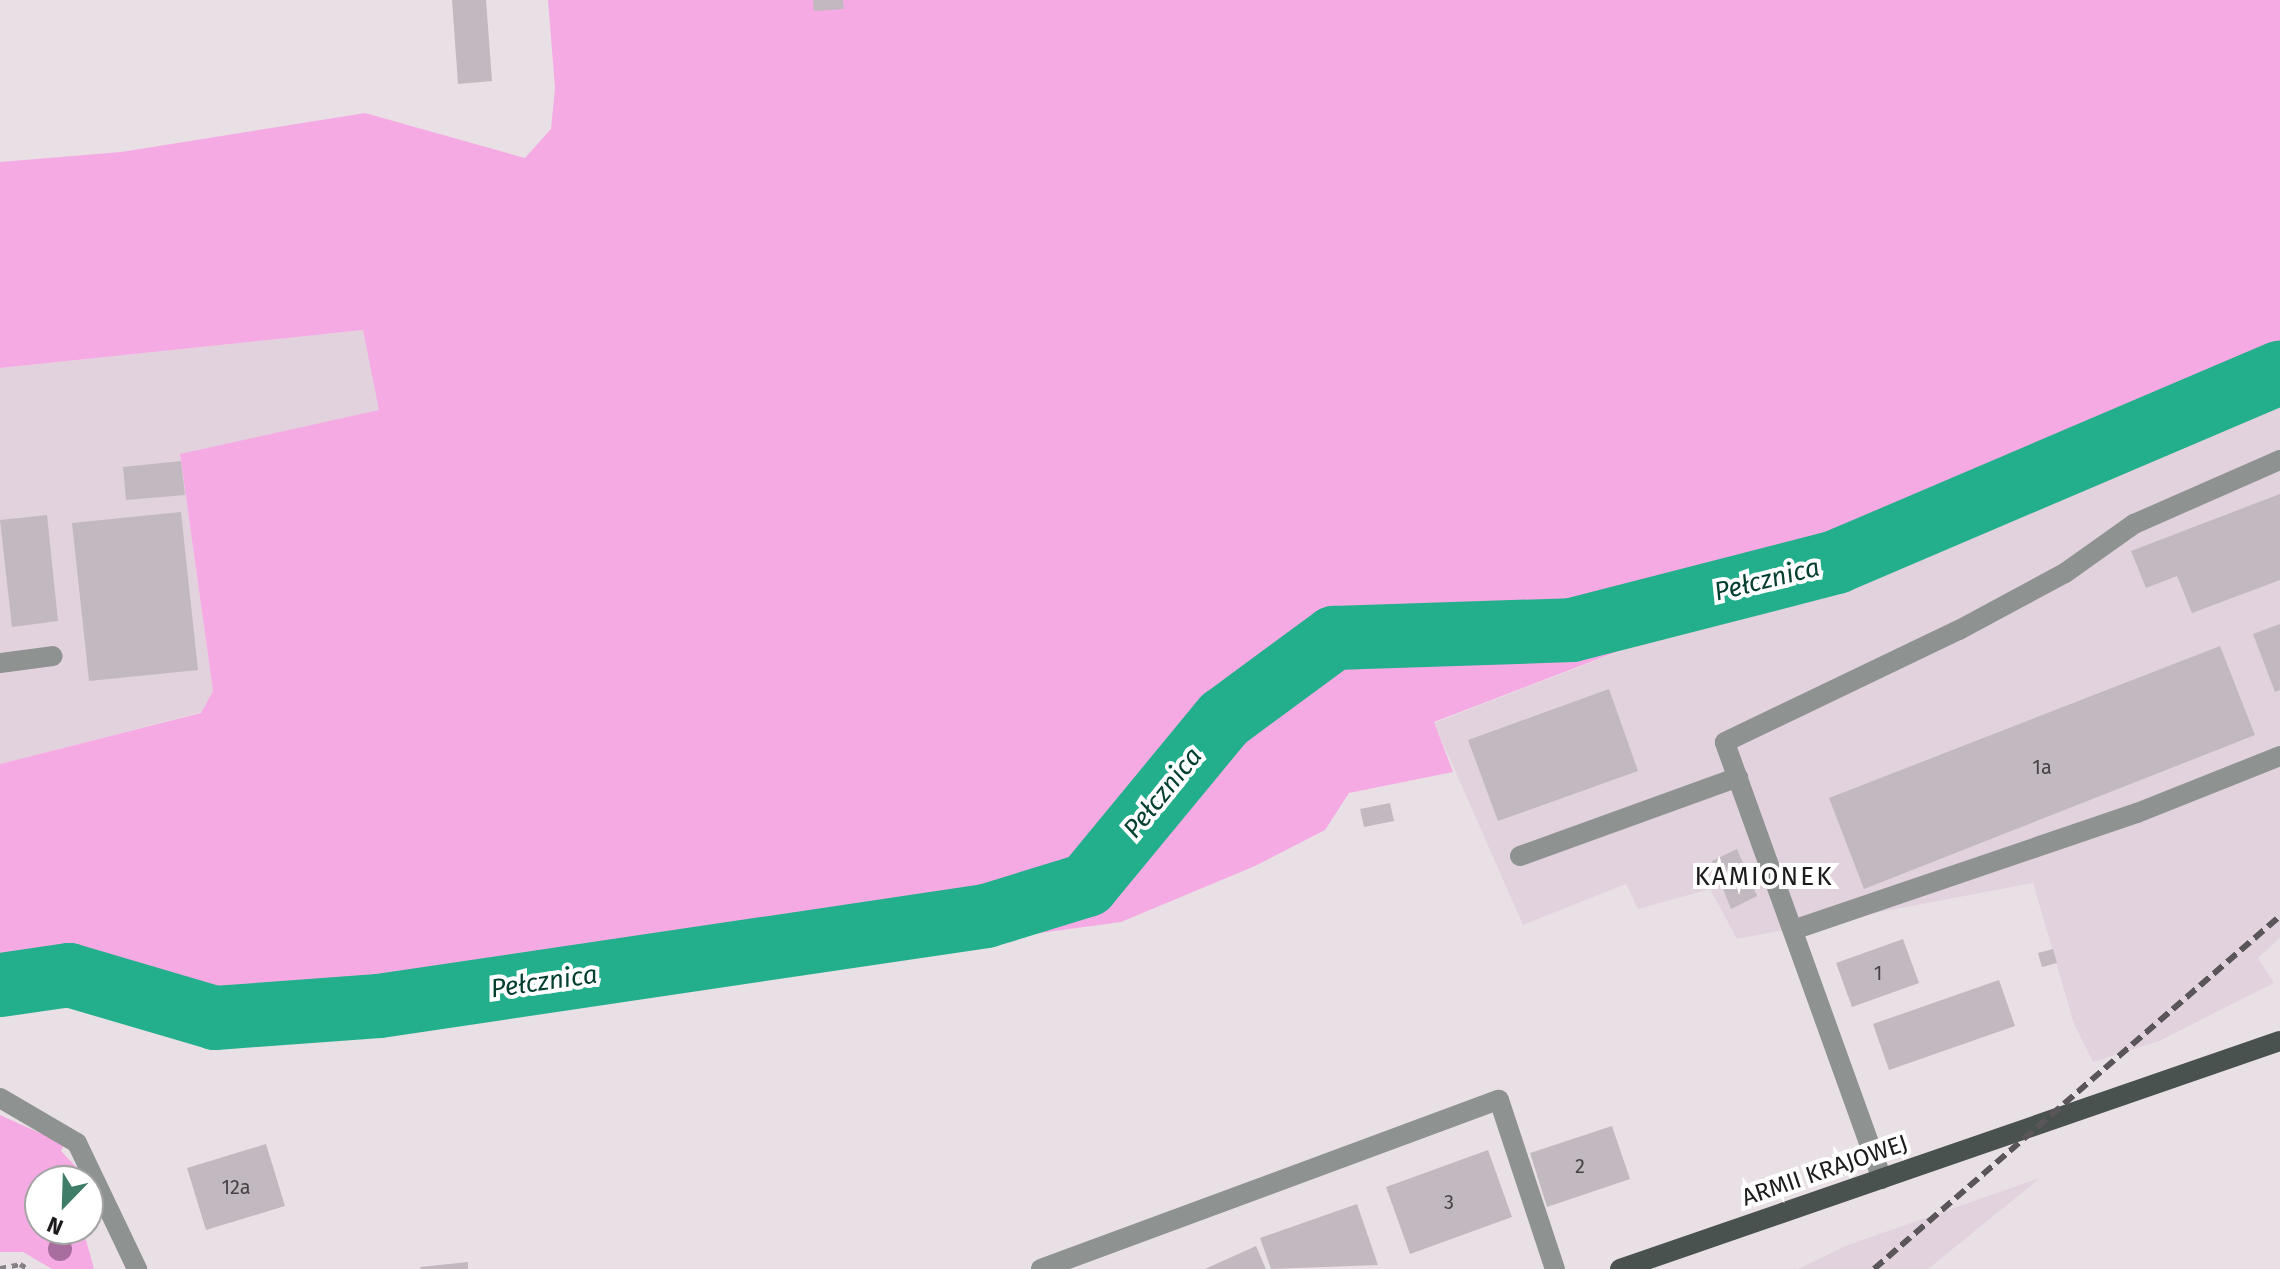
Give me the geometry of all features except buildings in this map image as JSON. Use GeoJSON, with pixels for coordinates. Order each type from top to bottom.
{"type":"FeatureCollection","features":[{"type":"Feature","properties":{"kind":"main road","name":"ARMII KRAJOWEJ"},"geometry":{"type":"LineString","coordinates":[[1620,1269],[2280,1041]]}},
{"type":"Feature","properties":{"kind":"street"},"geometry":{"type":"LineString","coordinates":[[1882,1179],[1725,742],[1959,630],[2065,573],[2134,524],[2280,460]]}},
{"type":"Feature","properties":{"kind":"street"},"geometry":{"type":"LineString","coordinates":[[0,663],[53,656]]}},
{"type":"Feature","properties":{"kind":"street"},"geometry":{"type":"LineString","coordinates":[[1793,930],[2137,813],[2280,756]]}},
{"type":"Feature","properties":{"kind":"street"},"geometry":{"type":"LineString","coordinates":[[1520,856],[1738,777]]}},
{"type":"Feature","properties":{"kind":"street"},"geometry":{"type":"LineString","coordinates":[[0,1098],[77,1143],[137,1269]]}},
{"type":"Feature","properties":{"kind":"street"},"geometry":{"type":"LineString","coordinates":[[1041,1269],[1499,1100],[1555,1269]]}},
{"type":"Feature","properties":{"kind":"path"},"geometry":{"type":"LineString","coordinates":[[0,1268],[20,1264],[29,1269]]}},
{"type":"Feature","properties":{"kind":"shaded area"},"geometry":{"type":"Polygon","coordinates":[[[548,0],[2280,0],[2280,397],[1434,722],[1453,772],[1349,793],[1325,830],[1255,866],[1121,922],[365,1024],[224,1038],[171,1025],[87,982],[0,975],[0,764],[201,713],[213,691],[180,454],[379,410],[363,330],[0,368],[0,162],[121,152],[365,113],[525,158],[551,129],[555,88],[548,0]]]}},
{"type":"Feature","properties":{"kind":"shaded area"},"geometry":{"type":"Polygon","coordinates":[[[1008,291],[180,455],[213,691],[202,712],[0,764],[0,368],[363,330],[1008,291]]]}},
{"type":"Feature","properties":{"kind":"shaded area"},"geometry":{"type":"Polygon","coordinates":[[[2280,397],[2280,938],[2258,958],[2274,983],[2159,1041],[2093,1062],[2074,1024],[2033,883],[1737,939],[1710,889],[1638,909],[1626,884],[1523,925],[1434,723],[2280,397]]]}},
{"type":"Feature","properties":{"kind":"shaded area"},"geometry":{"type":"Polygon","coordinates":[[[0,1115],[64,1144],[61,1151],[74,1165],[24,1165],[24,1245],[87,1245],[94,1269],[52,1269],[23,1252],[0,1252],[0,1115]]]}},
{"type":"Feature","properties":{"kind":"shaded area"},"geometry":{"type":"Polygon","coordinates":[[[2040,1178],[1928,1269],[1798,1269],[1848,1245],[2040,1178]]]}},
{"type":"Feature","properties":{"kind":"waterway","name":"Pełcznica"},"geometry":{"type":"LineString","coordinates":[[0,985],[69,975],[215,1018],[379,1006],[986,916],[1087,885],[1224,719],[1334,638],[1572,630],[1836,562],[2280,373]]}},
{"type":"Feature","properties":{"kind":"railway"},"geometry":{"type":"LineString","coordinates":[[1874,1269],[2280,916]]}},
{"type":"Feature","properties":{"kind":"district","name":"KAMIONEK"},"geometry":{"type":"Point","coordinates":[1764,877]}}]}
